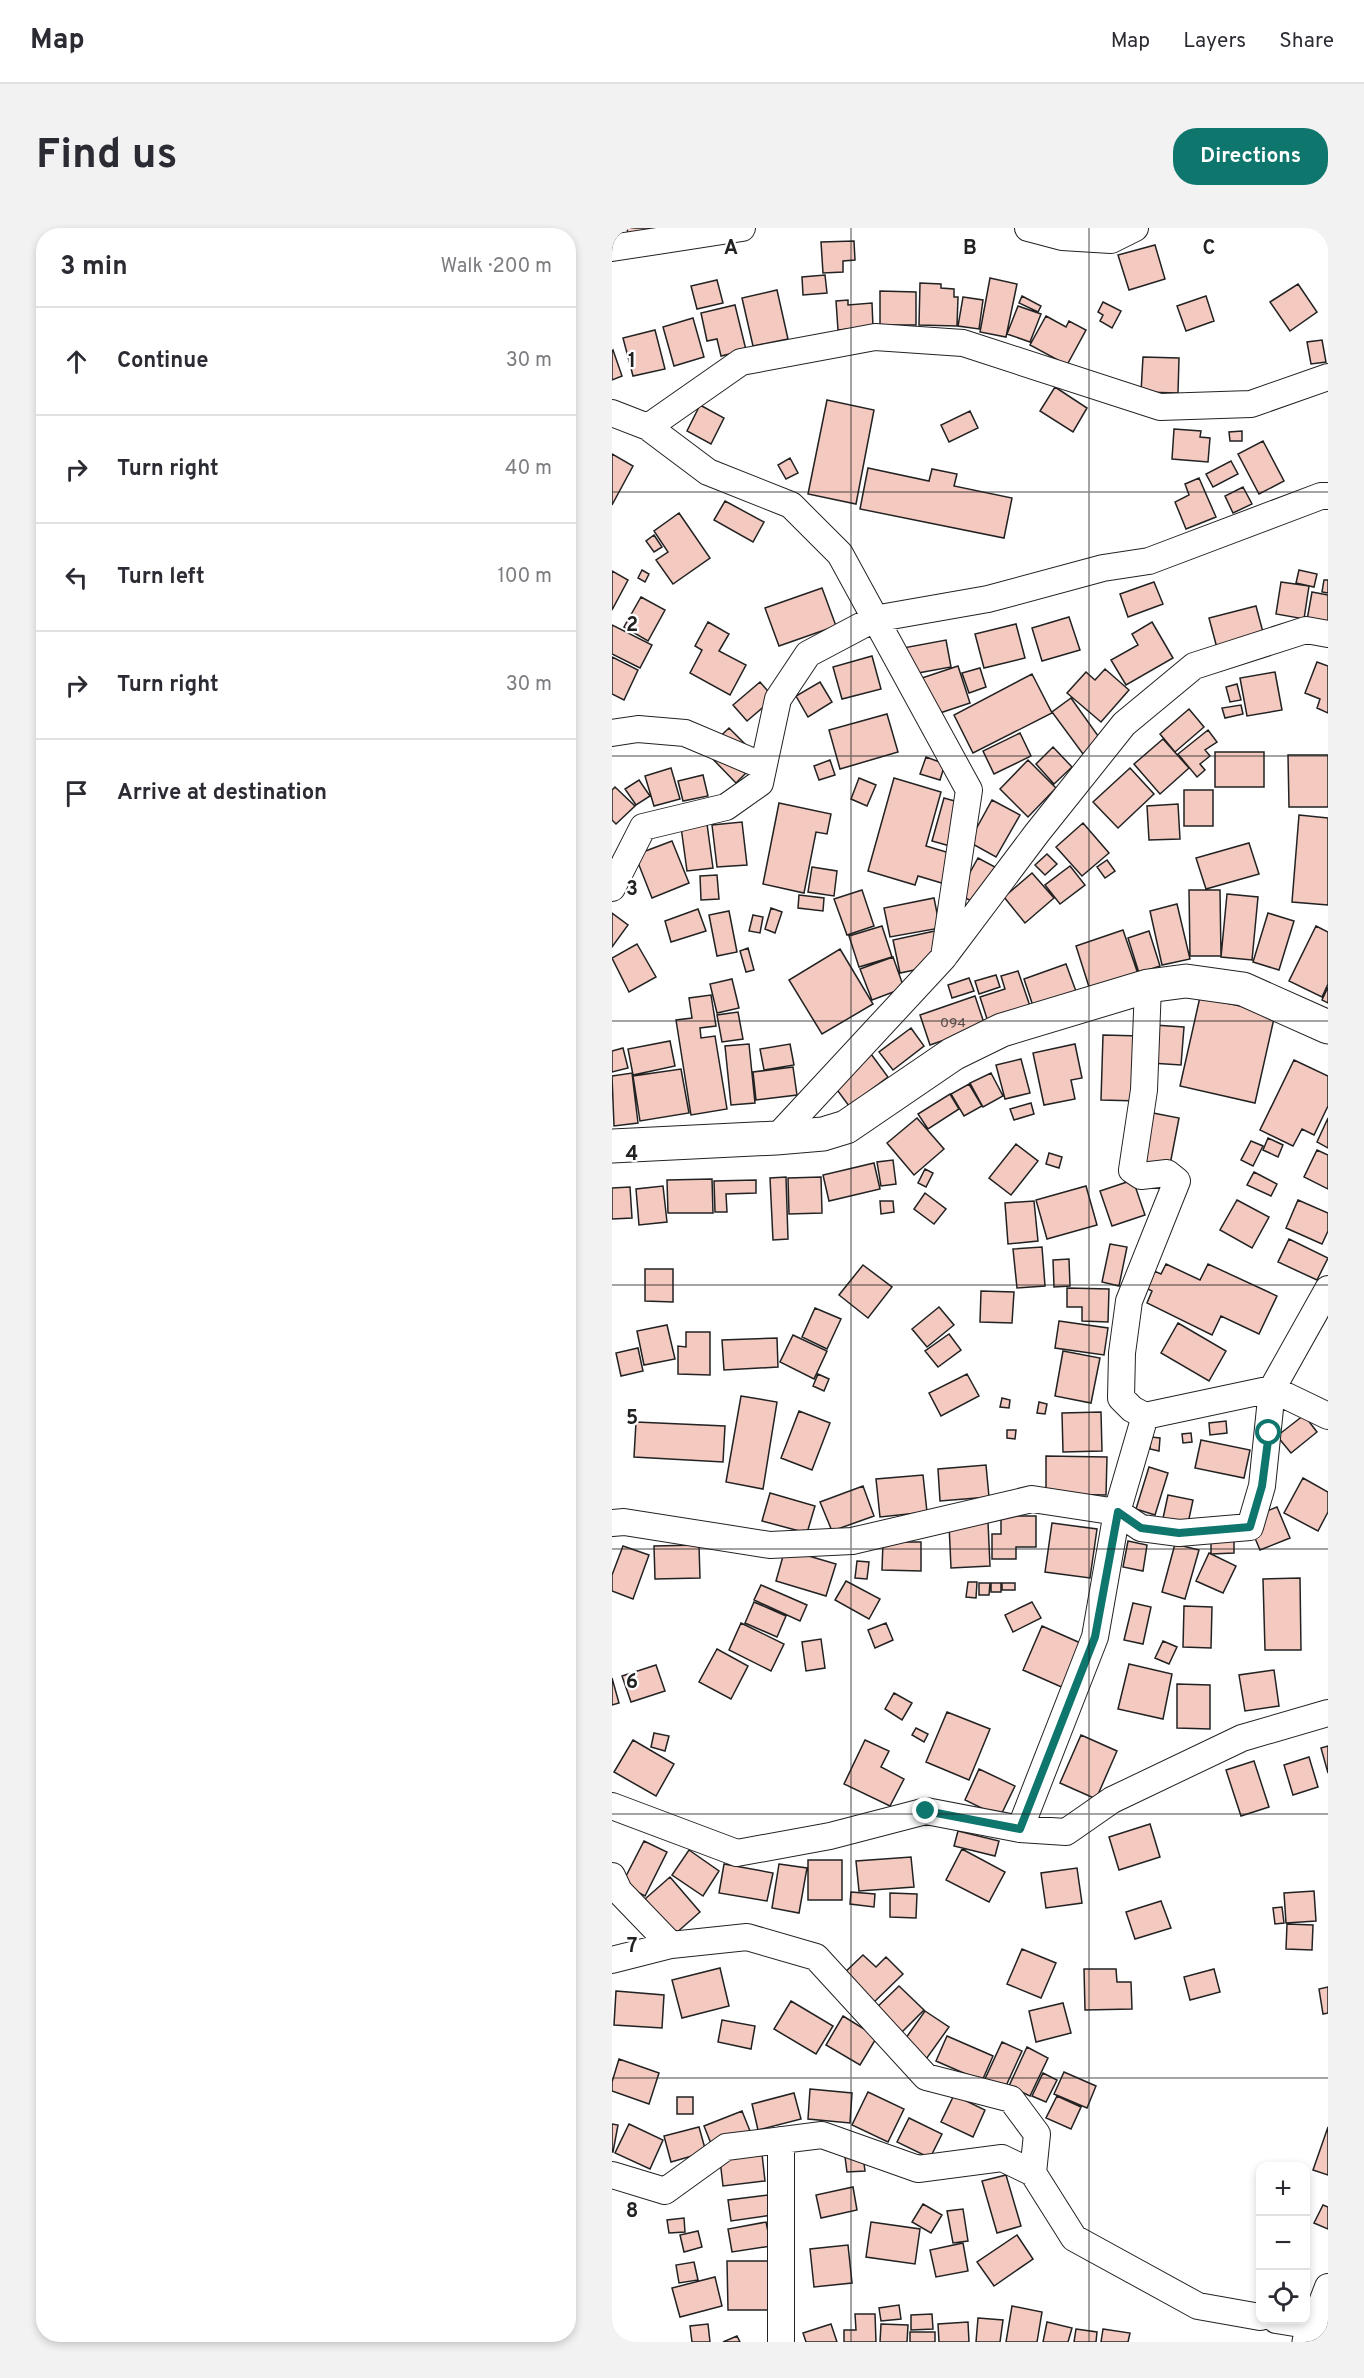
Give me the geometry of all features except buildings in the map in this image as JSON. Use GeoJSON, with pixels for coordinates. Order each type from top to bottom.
{"type":"FeatureCollection","features":[{"type":"Feature","properties":{"kind":"highway"},"geometry":{"type":"LineString","coordinates":[[612,1146],[823,1134],[846,1127],[953,1054],[1002,1030],[1148,986],[1186,981],[1243,989],[1328,1027]]}},
{"type":"Feature","properties":{"kind":"street"},"geometry":{"type":"LineString","coordinates":[[612,248],[742,228]]}},
{"type":"Feature","properties":{"kind":"street"},"geometry":{"type":"LineString","coordinates":[[1029,228],[1062,237],[1111,240],[1135,228]]}},
{"type":"Feature","properties":{"kind":"street"},"geometry":{"type":"LineString","coordinates":[[648,427],[741,362],[875,337],[963,344],[1160,407],[1251,404],[1328,377]]}},
{"type":"Feature","properties":{"kind":"street"},"geometry":{"type":"LineString","coordinates":[[612,413],[648,427],[708,472],[791,505],[840,554],[969,790],[944,957]]}},
{"type":"Feature","properties":{"kind":"street"},"geometry":{"type":"LineString","coordinates":[[612,888],[643,827],[726,807],[760,783],[778,699],[808,654],[874,619],[988,599],[1103,568],[1149,561],[1321,496],[1328,496]]}},
{"type":"Feature","properties":{"kind":"street"},"geometry":{"type":"LineString","coordinates":[[776,1138],[944,957],[1037,832],[1133,716],[1194,666],[1306,630],[1328,634]]}},
{"type":"Feature","properties":{"kind":"street"},"geometry":{"type":"LineString","coordinates":[[612,733],[638,729],[685,733],[763,766]]}},
{"type":"Feature","properties":{"kind":"street"},"geometry":{"type":"LineString","coordinates":[[1148,986],[1144,1090],[1132,1170],[1141,1176],[1167,1173],[1177,1181],[1129,1301],[1122,1353],[1121,1398],[1132,1409],[1145,1416],[1272,1389],[1328,1416]]}},
{"type":"Feature","properties":{"kind":"street"},"geometry":{"type":"LineString","coordinates":[[612,1523],[624,1522],[770,1545],[852,1541],[1032,1499],[1118,1512],[1141,1528],[1179,1533],[1250,1527],[1262,1486],[1272,1389],[1328,1288]]}},
{"type":"Feature","properties":{"kind":"street"},"geometry":{"type":"LineString","coordinates":[[1020,1829],[1095,1637],[1118,1512],[1145,1416]]}},
{"type":"Feature","properties":{"kind":"street"},"geometry":{"type":"LineString","coordinates":[[613,1809],[737,1853],[830,1836],[926,1811],[1020,1829],[1066,1832],[1112,1800],[1242,1738],[1328,1713]]}},
{"type":"Feature","properties":{"kind":"street"},"geometry":{"type":"LineString","coordinates":[[612,1876],[619,1891],[671,1945]]}},
{"type":"Feature","properties":{"kind":"street"},"geometry":{"type":"LineString","coordinates":[[612,1960],[671,1945],[747,1937],[816,1957],[926,2077],[1011,2100],[1037,2134],[1033,2173]]}},
{"type":"Feature","properties":{"kind":"street"},"geometry":{"type":"LineString","coordinates":[[612,2175],[665,2192],[726,2147],[822,2135],[918,2169],[1002,2158],[1033,2173],[1074,2238],[1198,2306],[1256,2316]]}},
{"type":"Feature","properties":{"kind":"street"},"geometry":{"type":"LineString","coordinates":[[781,2140],[781,2342]]}},
{"type":"Feature","properties":{"kind":"street"},"geometry":{"type":"LineString","coordinates":[[1317,2324],[1328,2286]]}},
{"type":"Feature","properties":{"kind":"route"},"geometry":{"type":"LineString","coordinates":[[926,1811],[1020,1829],[1095,1637],[1118,1512],[1141,1528],[1179,1533],[1250,1527],[1262,1486],[1269,1433]]}}]}
